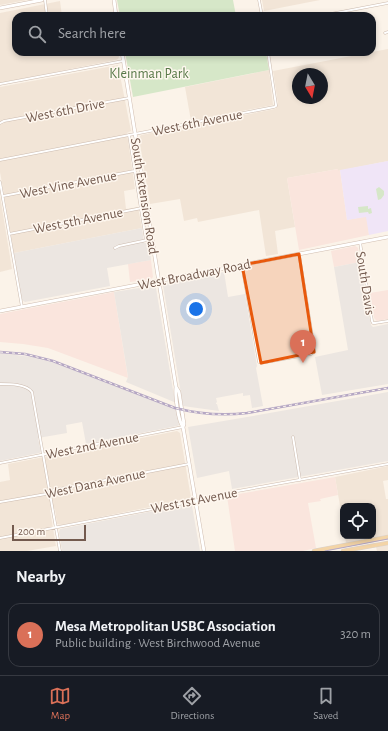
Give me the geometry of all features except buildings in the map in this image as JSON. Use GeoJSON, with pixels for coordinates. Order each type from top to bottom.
{"type":"FeatureCollection","features":[{"type":"Feature","properties":{"kind":"main road"},"geometry":{"type":"LineString","coordinates":[[314,551],[388,537]]}},
{"type":"Feature","properties":{"kind":"main road"},"geometry":{"type":"LineString","coordinates":[[343,551],[388,543]]}},
{"type":"Feature","properties":{"kind":"street"},"geometry":{"type":"LineString","coordinates":[[0,8],[43,0],[46,12]]}},
{"type":"Feature","properties":{"kind":"street"},"geometry":{"type":"LineString","coordinates":[[114,0],[116,12]]}},
{"type":"Feature","properties":{"kind":"street"},"geometry":{"type":"LineString","coordinates":[[260,0],[262,12]]}},
{"type":"Feature","properties":{"kind":"street"},"geometry":{"type":"LineString","coordinates":[[347,12],[388,3]]}},
{"type":"Feature","properties":{"kind":"street","name":"South Extension Road"},"geometry":{"type":"LineString","coordinates":[[122,56],[158,281],[176,387],[179,392],[184,424],[183,427],[204,551]]}},
{"type":"Feature","properties":{"kind":"street","name":"West 6th Avenue"},"geometry":{"type":"LineString","coordinates":[[0,160],[274,107],[276,106],[268,56]]}},
{"type":"Feature","properties":{"kind":"street"},"geometry":{"type":"LineString","coordinates":[[0,84],[123,61]]}},
{"type":"Feature","properties":{"kind":"street","name":"West 6th Drive"},"geometry":{"type":"LineString","coordinates":[[0,123],[4,121],[130,98]]}},
{"type":"Feature","properties":{"kind":"street","name":"South Extension Road"},"geometry":{"type":"LineString","coordinates":[[129,135],[146,240]]}},
{"type":"Feature","properties":{"kind":"street","name":"West Vine Avenue"},"geometry":{"type":"LineString","coordinates":[[3,196],[134,171]]}},
{"type":"Feature","properties":{"kind":"street"},"geometry":{"type":"LineString","coordinates":[[0,182],[22,307]]}},
{"type":"Feature","properties":{"kind":"street","name":"West 5th Avenue"},"geometry":{"type":"LineString","coordinates":[[9,234],[147,207]]}},
{"type":"Feature","properties":{"kind":"street","name":"West Broadway Road"},"geometry":{"type":"LineString","coordinates":[[0,311],[388,237]]}},
{"type":"Feature","properties":{"kind":"street"},"geometry":{"type":"LineString","coordinates":[[115,248],[152,239]]}},
{"type":"Feature","properties":{"kind":"street","name":"South Davis"},"geometry":{"type":"LineString","coordinates":[[360,242],[373,323],[388,321]]}},
{"type":"Feature","properties":{"kind":"street"},"geometry":{"type":"LineString","coordinates":[[242,265],[259,362],[261,363],[311,354],[314,352],[314,348],[299,254]]}},
{"type":"Feature","properties":{"kind":"street"},"geometry":{"type":"LineString","coordinates":[[0,384],[26,387],[34,396],[60,551]]}},
{"type":"Feature","properties":{"kind":"street","name":"West 2nd Avenue"},"geometry":{"type":"LineString","coordinates":[[0,463],[183,427]]}},
{"type":"Feature","properties":{"kind":"street"},"geometry":{"type":"LineString","coordinates":[[293,437],[300,480]]}},
{"type":"Feature","properties":{"kind":"street","name":"West Dana Avenue"},"geometry":{"type":"LineString","coordinates":[[0,502],[46,494],[54,490],[189,464]]}},
{"type":"Feature","properties":{"kind":"street","name":"West 1st Avenue"},"geometry":{"type":"LineString","coordinates":[[0,538],[195,501],[221,494],[388,464]]}},
{"type":"Feature","properties":{"kind":"highlighted area"},"geometry":{"type":"Polygon","coordinates":[[[299,254],[314,352],[261,363],[242,265],[299,254]]]}},
{"type":"Feature","properties":{"kind":"shaded area"},"geometry":{"type":"Polygon","coordinates":[[[0,0],[27,0],[0,5],[0,0]]]}},
{"type":"Feature","properties":{"kind":"shaded area"},"geometry":{"type":"Polygon","coordinates":[[[262,0],[320,0],[264,11],[262,0]]]}},
{"type":"Feature","properties":{"kind":"shaded area"},"geometry":{"type":"Polygon","coordinates":[[[60,1],[61,12],[12,12],[12,56],[119,57],[116,60],[0,83],[0,13],[60,1]]]}},
{"type":"Feature","properties":{"kind":"shaded area"},"geometry":{"type":"Polygon","coordinates":[[[388,49],[388,161],[338,171],[338,169],[287,178],[295,227],[275,231],[278,254],[266,256],[259,210],[198,222],[197,218],[184,221],[180,199],[150,204],[139,138],[141,135],[275,109],[278,104],[273,71],[351,56],[376,56],[376,51],[388,49]]]}},
{"type":"Feature","properties":{"kind":"shaded area"},"geometry":{"type":"Polygon","coordinates":[[[118,65],[131,131],[127,133],[135,189],[124,191],[126,209],[138,207],[142,228],[14,253],[0,172],[0,87],[118,65]]]}},
{"type":"Feature","properties":{"kind":"shaded area"},"geometry":{"type":"Polygon","coordinates":[[[269,70],[273,105],[191,121],[185,87],[269,70]]]}},
{"type":"Feature","properties":{"kind":"shaded area"},"geometry":{"type":"Polygon","coordinates":[[[388,161],[388,231],[369,235],[366,217],[347,220],[340,170],[388,161]]]}},
{"type":"Feature","properties":{"kind":"shaded area"},"geometry":{"type":"Polygon","coordinates":[[[338,169],[338,171],[340,170],[347,220],[367,216],[369,235],[299,250],[287,178],[338,169]]]}},
{"type":"Feature","properties":{"kind":"shaded area"},"geometry":{"type":"Polygon","coordinates":[[[0,196],[12,269],[0,272],[0,196]]]}},
{"type":"Feature","properties":{"kind":"shaded area"},"geometry":{"type":"Polygon","coordinates":[[[142,228],[144,243],[148,243],[149,245],[151,260],[107,268],[110,286],[25,302],[22,300],[14,253],[142,228]]]}},
{"type":"Feature","properties":{"kind":"shaded area"},"geometry":{"type":"Polygon","coordinates":[[[355,246],[358,248],[360,262],[334,267],[331,251],[355,246]]]}},
{"type":"Feature","properties":{"kind":"shaded area"},"geometry":{"type":"Polygon","coordinates":[[[151,260],[153,277],[151,279],[130,282],[128,264],[151,260]]]}},
{"type":"Feature","properties":{"kind":"shaded area"},"geometry":{"type":"Polygon","coordinates":[[[360,262],[371,325],[373,327],[388,324],[388,384],[322,395],[315,357],[348,350],[334,267],[360,262]]]}},
{"type":"Feature","properties":{"kind":"shaded area"},"geometry":{"type":"Polygon","coordinates":[[[224,272],[228,297],[245,294],[263,406],[252,408],[250,395],[243,396],[243,393],[216,398],[216,404],[219,411],[183,406],[163,285],[166,283],[224,272]]]}},
{"type":"Feature","properties":{"kind":"shaded area"},"geometry":{"type":"Polygon","coordinates":[[[154,286],[156,288],[175,402],[126,382],[128,377],[114,292],[154,286]]]}},
{"type":"Feature","properties":{"kind":"shaded area"},"geometry":{"type":"Polygon","coordinates":[[[388,290],[388,319],[377,321],[374,318],[370,293],[388,290]]]}},
{"type":"Feature","properties":{"kind":"shaded area"},"geometry":{"type":"Polygon","coordinates":[[[114,292],[128,378],[48,348],[0,342],[0,314],[114,292]]]}},
{"type":"Feature","properties":{"kind":"shaded area"},"geometry":{"type":"Polygon","coordinates":[[[0,353],[31,357],[55,363],[177,409],[179,425],[86,444],[82,422],[66,425],[67,433],[38,438],[41,452],[0,461],[0,353]]]}},
{"type":"Feature","properties":{"kind":"shaded area"},"geometry":{"type":"Polygon","coordinates":[[[388,392],[388,461],[232,489],[229,471],[197,478],[188,427],[388,392]]]}},
{"type":"Feature","properties":{"kind":"shaded area"},"geometry":{"type":"Polygon","coordinates":[[[177,431],[180,433],[190,499],[61,525],[57,524],[55,509],[50,510],[56,546],[27,551],[0,551],[0,482],[10,480],[8,464],[177,431]]]}},
{"type":"Feature","properties":{"kind":"shaded area"},"geometry":{"type":"Polygon","coordinates":[[[388,466],[388,480],[383,481],[386,499],[388,499],[388,535],[376,537],[376,503],[340,503],[340,506],[335,477],[388,466]]]}},
{"type":"Feature","properties":{"kind":"shaded area"},"geometry":{"type":"Polygon","coordinates":[[[335,477],[338,495],[320,499],[321,501],[308,503],[316,548],[303,551],[235,551],[227,496],[335,477]]]}},
{"type":"Feature","properties":{"kind":"shaded area"},"geometry":{"type":"Polygon","coordinates":[[[190,504],[192,506],[200,551],[62,551],[59,532],[60,529],[190,504]]]}},
{"type":"Feature","properties":{"kind":"shaded area"},"geometry":{"type":"Polygon","coordinates":[[[345,539],[367,539],[346,543],[345,539]]]}},
{"type":"Feature","properties":{"kind":"shaded area"},"geometry":{"type":"Polygon","coordinates":[[[388,545],[388,551],[377,551],[376,547],[388,545]]]}},
{"type":"Feature","properties":{"kind":"green space"},"geometry":{"type":"Polygon","coordinates":[[[117,0],[233,0],[235,12],[119,12],[117,0]]]}},
{"type":"Feature","properties":{"kind":"green space","name":"Kleinman Park"},"geometry":{"type":"Polygon","coordinates":[[[126,56],[267,56],[269,70],[133,97],[126,56]]]}},
{"type":"Feature","properties":{"kind":"green space"},"geometry":{"type":"Polygon","coordinates":[[[379,187],[384,191],[384,195],[378,200],[376,189],[379,187]]]}},
{"type":"Feature","properties":{"kind":"green space"},"geometry":{"type":"Polygon","coordinates":[[[368,206],[368,209],[371,208],[372,213],[359,213],[358,207],[368,206]]]}},
{"type":"Feature","properties":{"kind":"tram line"},"geometry":{"type":"LineString","coordinates":[[325,551],[388,539]]}},
{"type":"Feature","properties":{"kind":"railway"},"geometry":{"type":"LineString","coordinates":[[0,352],[25,354],[53,361],[175,408],[211,414],[247,413],[388,388]]}},
{"type":"Feature","properties":{"kind":"place","name":"Mesa Metropolitan USBC Association"},"geometry":{"type":"Point","coordinates":[303,363]}}]}
